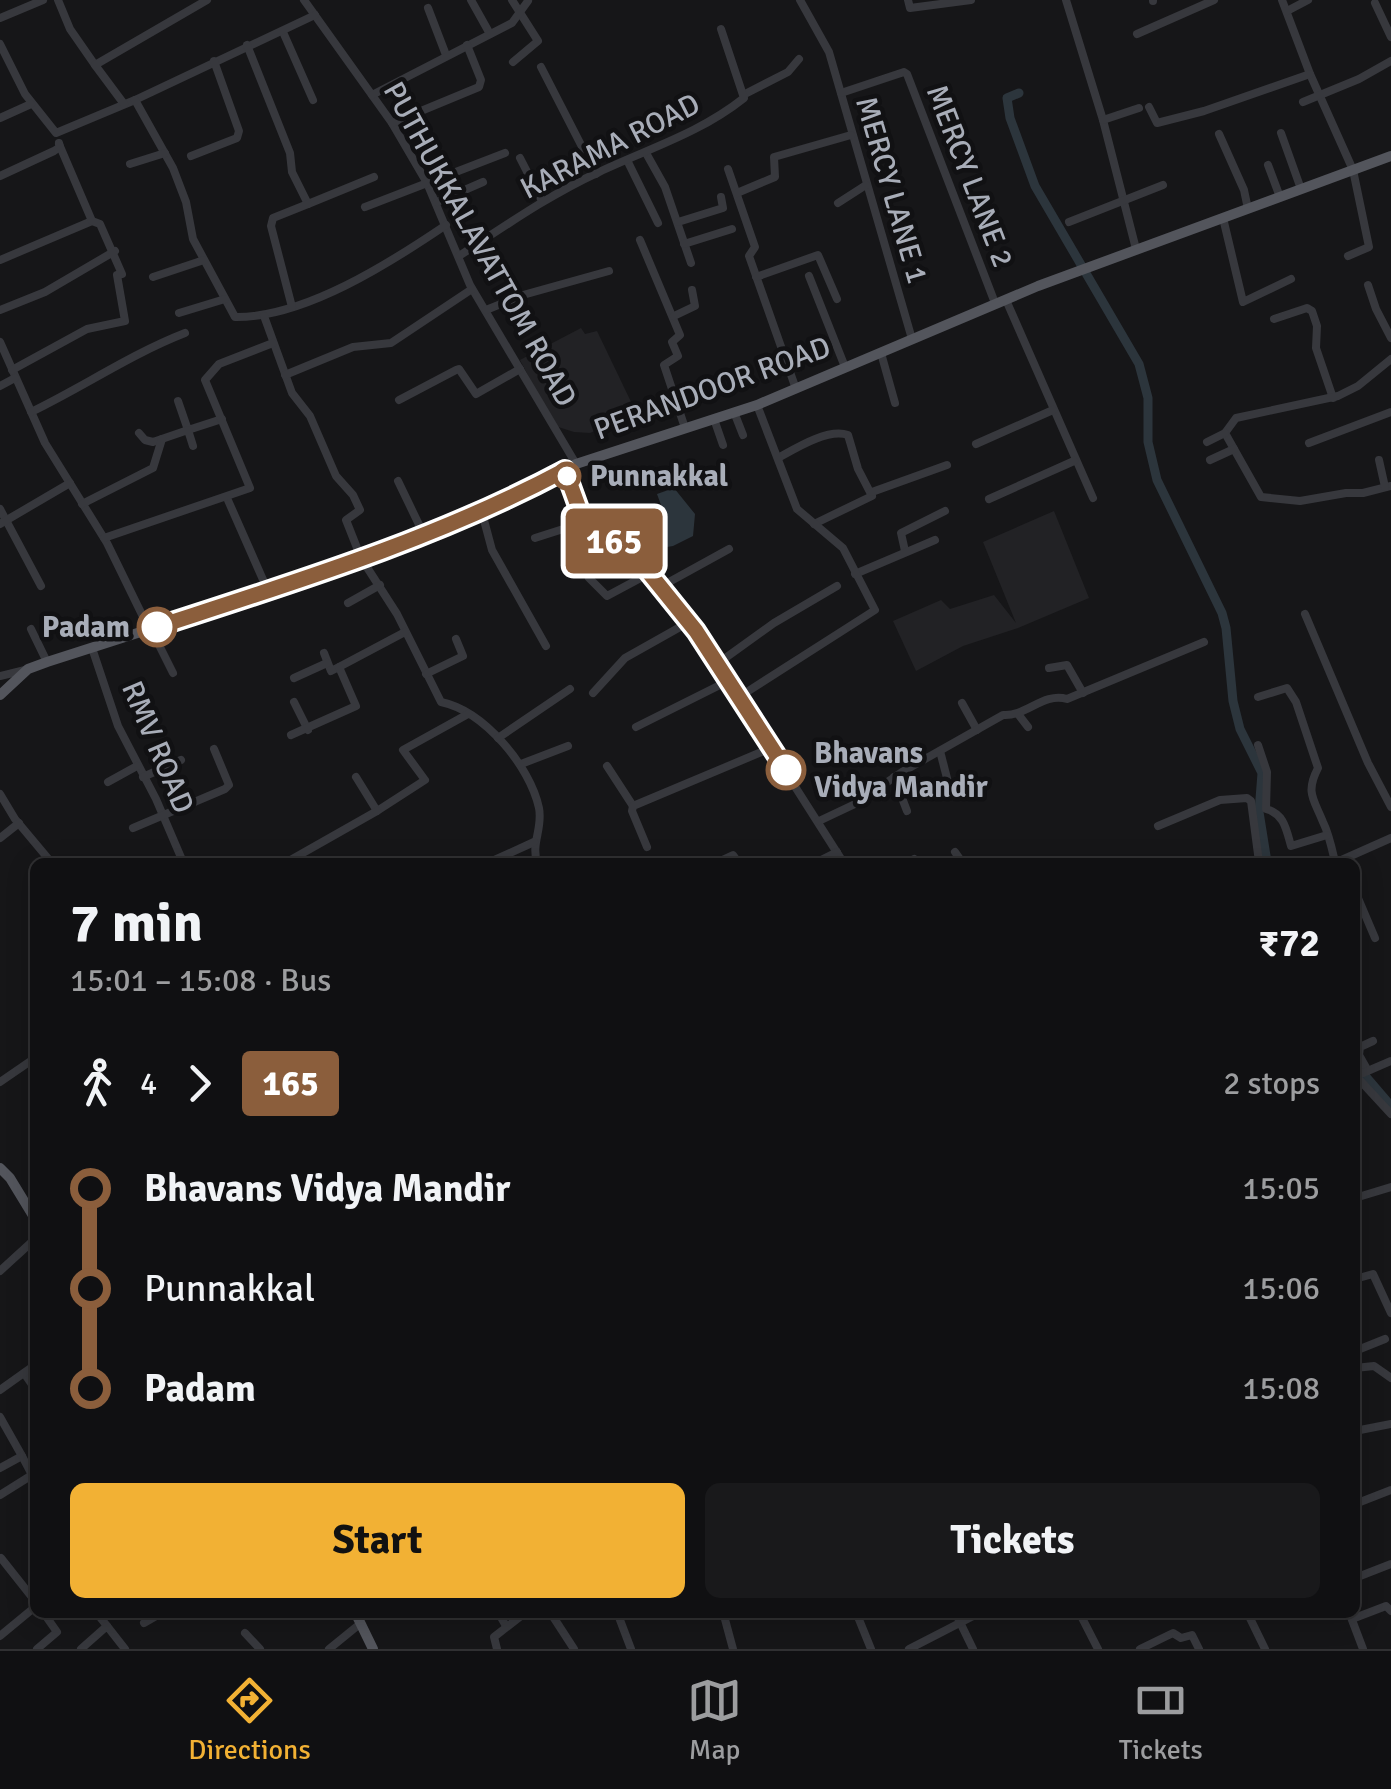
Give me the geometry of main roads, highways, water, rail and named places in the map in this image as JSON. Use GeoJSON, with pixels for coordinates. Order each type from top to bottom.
{"type":"FeatureCollection","features":[{"type":"Feature","properties":{"kind":"main road","name":"PERANDOOR ROAD"},"geometry":{"type":"LineString","coordinates":[[0,695],[28,669],[268,591],[424,535],[570,467],[757,405],[1038,286],[1391,156]]}},
{"type":"Feature","properties":{"kind":"main road"},"geometry":{"type":"LineString","coordinates":[[0,1168],[30,1211]]}},
{"type":"Feature","properties":{"kind":"main road"},"geometry":{"type":"LineString","coordinates":[[358,1618],[373,1649]]}},
{"type":"Feature","properties":{"kind":"waterway"},"geometry":{"type":"LineString","coordinates":[[1019,93],[1007,98],[1010,118],[1035,186],[1139,364],[1148,398],[1148,442],[1157,480],[1222,613],[1233,701],[1240,729],[1262,773],[1259,812],[1266,858]]}},
{"type":"Feature","properties":{"kind":"waterway"},"geometry":{"type":"LineString","coordinates":[[1360,1070],[1391,1106]]}},
{"type":"Feature","properties":{"kind":"place","name":"Punnakkal"},"geometry":{"type":"Point","coordinates":[567,476]}},
{"type":"Feature","properties":{"kind":"place","name":"Padam"},"geometry":{"type":"Point","coordinates":[157,627]}},
{"type":"Feature","properties":{"kind":"place","name":"Bhavans Vidya Mandir"},"geometry":{"type":"Point","coordinates":[786,770]}}]}
